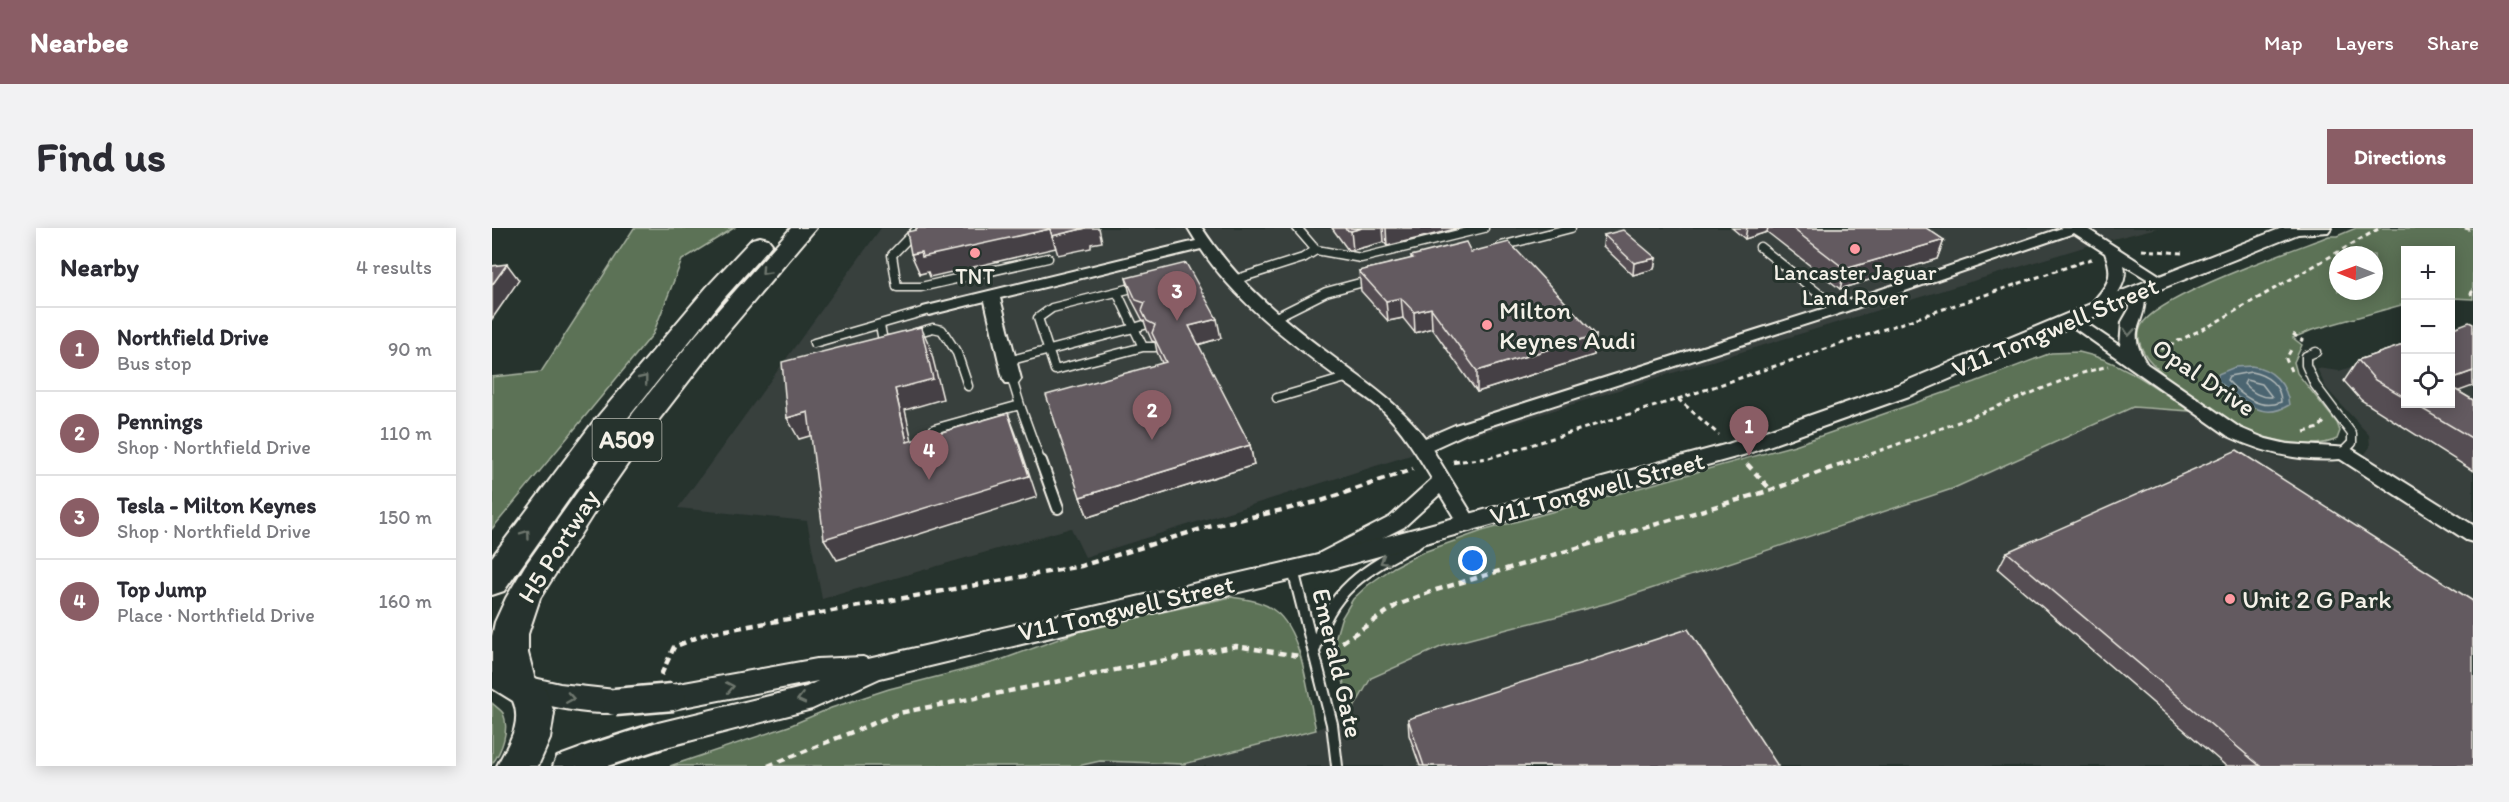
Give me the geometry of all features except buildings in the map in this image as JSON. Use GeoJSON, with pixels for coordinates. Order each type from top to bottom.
{"type":"FeatureCollection","features":[{"type":"Feature","properties":{"kind":"main road","name":"H5 Portway"},"geometry":{"type":"LineString","coordinates":[[492,582],[624,403],[716,292],[775,228]]}},
{"type":"Feature","properties":{"kind":"main road","name":"H5 Portway"},"geometry":{"type":"LineString","coordinates":[[512,682],[510,634],[518,610],[613,458],[718,324],[804,228]]}},
{"type":"Feature","properties":{"kind":"main road","name":"A509"},"geometry":{"type":"LineString","coordinates":[[512,682],[535,703],[536,723],[529,746],[516,766]]}},
{"type":"Feature","properties":{"kind":"street"},"geometry":{"type":"LineString","coordinates":[[1195,228],[1204,244],[1234,280],[1272,319],[1391,408],[1422,446],[1468,524]]}},
{"type":"Feature","properties":{"kind":"street"},"geometry":{"type":"LineString","coordinates":[[1422,446],[1461,429],[1838,309],[2076,228],[2162,282]]}},
{"type":"Feature","properties":{"kind":"street","name":"V11 Tongwell Street"},"geometry":{"type":"LineString","coordinates":[[512,682],[571,698],[615,702],[666,688],[817,670],[874,668],[1436,534],[1779,436],[1956,370],[2137,292],[2295,229],[2322,228]]}},
{"type":"Feature","properties":{"kind":"street"},"geometry":{"type":"LineString","coordinates":[[929,310],[1204,244]]}},
{"type":"Feature","properties":{"kind":"street"},"geometry":{"type":"LineString","coordinates":[[2094,311],[2119,278],[2119,268],[2112,252]]}},
{"type":"Feature","properties":{"kind":"street"},"geometry":{"type":"LineString","coordinates":[[2136,363],[2129,349],[2128,337],[2130,322],[2138,308],[2137,292]]}},
{"type":"Feature","properties":{"kind":"street"},"geometry":{"type":"LineString","coordinates":[[992,296],[1012,379]]}},
{"type":"Feature","properties":{"kind":"street","name":"Opal Drive"},"geometry":{"type":"LineString","coordinates":[[2071,320],[2136,363],[2220,424],[2249,440],[2312,453],[2343,452]]}},
{"type":"Feature","properties":{"kind":"street"},"geometry":{"type":"LineString","coordinates":[[2343,452],[2473,535]]}},
{"type":"Feature","properties":{"kind":"street"},"geometry":{"type":"LineString","coordinates":[[1304,567],[1397,522],[1437,472]]}},
{"type":"Feature","properties":{"kind":"street","name":"V11 Tongwell Street"},"geometry":{"type":"LineString","coordinates":[[577,763],[658,736],[812,697],[874,668]]}},
{"type":"Feature","properties":{"kind":"lane"},"geometry":{"type":"LineString","coordinates":[[918,228],[892,255],[897,287],[921,286],[1048,258]]}},
{"type":"Feature","properties":{"kind":"lane"},"geometry":{"type":"LineString","coordinates":[[1297,228],[1316,250],[1361,258],[1484,228]]}},
{"type":"Feature","properties":{"kind":"lane"},"geometry":{"type":"LineString","coordinates":[[1497,247],[1571,228]]}},
{"type":"Feature","properties":{"kind":"lane"},"geometry":{"type":"LineString","coordinates":[[1760,247],[1838,309]]}},
{"type":"Feature","properties":{"kind":"lane"},"geometry":{"type":"LineString","coordinates":[[1234,280],[1303,258],[1316,250]]}},
{"type":"Feature","properties":{"kind":"lane"},"geometry":{"type":"LineString","coordinates":[[1272,319],[1326,292],[1383,277]]}},
{"type":"Feature","properties":{"kind":"lane"},"geometry":{"type":"LineString","coordinates":[[1146,285],[1052,308],[1038,318],[1055,370],[1135,331],[1146,329]]}},
{"type":"Feature","properties":{"kind":"lane"},"geometry":{"type":"LineString","coordinates":[[1117,292],[1135,331]]}},
{"type":"Feature","properties":{"kind":"lane"},"geometry":{"type":"LineString","coordinates":[[814,343],[929,310]]}},
{"type":"Feature","properties":{"kind":"lane"},"geometry":{"type":"LineString","coordinates":[[880,325],[883,342],[897,339]]}},
{"type":"Feature","properties":{"kind":"lane"},"geometry":{"type":"LineString","coordinates":[[906,336],[934,328],[940,329],[956,347],[968,386]]}},
{"type":"Feature","properties":{"kind":"lane"},"geometry":{"type":"LineString","coordinates":[[1135,331],[1146,329]]}},
{"type":"Feature","properties":{"kind":"lane"},"geometry":{"type":"LineString","coordinates":[[1008,361],[1146,329]]}},
{"type":"Feature","properties":{"kind":"lane"},"geometry":{"type":"LineString","coordinates":[[2316,352],[2306,356],[2304,365],[2312,380],[2351,430],[2354,440],[2352,447],[2343,452]]}},
{"type":"Feature","properties":{"kind":"lane"},"geometry":{"type":"LineString","coordinates":[[1277,398],[1349,378]]}},
{"type":"Feature","properties":{"kind":"lane"},"geometry":{"type":"LineString","coordinates":[[1012,379],[1058,508]]}},
{"type":"Feature","properties":{"kind":"lane"},"geometry":{"type":"LineString","coordinates":[[934,429],[1020,405]]}},
{"type":"Feature","properties":{"kind":"lane"},"geometry":{"type":"LineString","coordinates":[[1315,652],[1325,616],[1343,590],[1385,559],[1436,534]]}},
{"type":"Feature","properties":{"kind":"lane","name":"Emerald Gate"},"geometry":{"type":"LineString","coordinates":[[1304,567],[1315,652],[1332,724],[1337,766]]}},
{"type":"Feature","properties":{"kind":"path"},"geometry":{"type":"LineString","coordinates":[[768,766],[899,713],[1236,646],[1299,656],[1335,648],[1396,605],[1436,590],[1771,490],[1956,423],[2079,374],[2136,363],[2229,314],[2332,253],[2380,228]]}},
{"type":"Feature","properties":{"kind":"path"},"geometry":{"type":"LineString","coordinates":[[2465,228],[2473,230]]}},
{"type":"Feature","properties":{"kind":"path"},"geometry":{"type":"LineString","coordinates":[[666,688],[674,647],[705,634],[1081,566],[1204,528],[1437,472],[1516,450],[1678,399],[2112,252],[2138,249],[2171,253],[2192,251]]}},
{"type":"Feature","properties":{"kind":"path"},"geometry":{"type":"LineString","coordinates":[[2473,291],[2471,293],[2473,299]]}},
{"type":"Feature","properties":{"kind":"path"},"geometry":{"type":"LineString","coordinates":[[2293,334],[2304,342],[2287,353],[2287,364],[2293,376]]}},
{"type":"Feature","properties":{"kind":"path"},"geometry":{"type":"LineString","coordinates":[[2152,354],[2162,360]]}},
{"type":"Feature","properties":{"kind":"path"},"geometry":{"type":"LineString","coordinates":[[2296,433],[2319,428],[2326,420],[2324,415]]}},
{"type":"Feature","properties":{"kind":"shaded area"},"geometry":{"type":"Polygon","coordinates":[[[881,228],[2157,228],[2097,243],[1666,375],[1085,557],[1071,528],[822,599],[807,521],[678,508],[881,228]]]}},
{"type":"Feature","properties":{"kind":"shaded area"},"geometry":{"type":"Polygon","coordinates":[[[2473,329],[2473,766],[1078,766],[1100,761],[1184,764],[1316,730],[1351,713],[1371,678],[1443,646],[1608,603],[1952,489],[2133,407],[2190,411],[2241,445],[2279,458],[2344,463],[2362,458],[2370,447],[2369,435],[2326,388],[2317,368],[2339,371],[2401,350],[2401,408],[2455,408],[2455,388],[2473,329]]]}},
{"type":"Feature","properties":{"kind":"green space"},"geometry":{"type":"Polygon","coordinates":[[[634,228],[734,228],[682,260],[653,334],[492,529],[492,377],[541,372],[634,228]]]}},
{"type":"Feature","properties":{"kind":"green space"},"geometry":{"type":"Polygon","coordinates":[[[2356,228],[2473,228],[2473,299],[2455,298],[2455,246],[2401,246],[2401,305],[2312,330],[2293,338],[2302,345],[2294,362],[2297,373],[2337,423],[2340,431],[2337,439],[2318,444],[2307,444],[2272,439],[2252,433],[2179,387],[2144,353],[2139,338],[2141,326],[2152,314],[2172,301],[2227,275],[2329,236],[2337,236],[2356,228]]]}},
{"type":"Feature","properties":{"kind":"green space"},"geometry":{"type":"Polygon","coordinates":[[[2079,352],[2124,368],[2190,411],[2133,407],[1952,489],[1608,603],[1443,646],[1371,678],[1351,713],[1334,643],[1341,619],[1353,599],[1368,585],[1394,567],[1421,553],[1482,531],[1795,445],[2051,353],[2079,352]]]}},
{"type":"Feature","properties":{"kind":"green space"},"geometry":{"type":"Polygon","coordinates":[[[1231,597],[1265,605],[1275,611],[1284,621],[1292,634],[1303,666],[1316,730],[1184,764],[1100,761],[1078,766],[670,766],[789,726],[831,708],[889,689],[995,662],[1089,628],[1231,597]]]}},
{"type":"Feature","properties":{"kind":"green space"},"geometry":{"type":"Polygon","coordinates":[[[492,703],[503,713],[506,726],[502,746],[492,764],[492,703]]]}},
{"type":"Feature","properties":{"kind":"water"},"geometry":{"type":"Polygon","coordinates":[[[2251,366],[2266,370],[2277,378],[2285,390],[2289,405],[2278,410],[2259,410],[2242,401],[2217,380],[2218,374],[2235,367],[2251,366]]]}},
{"type":"Feature","properties":{"kind":"place","name":"Lancaster Jaguar Land Rover"},"geometry":{"type":"Point","coordinates":[1855,249]}},
{"type":"Feature","properties":{"kind":"place","name":"TNT"},"geometry":{"type":"Point","coordinates":[975,253]}},
{"type":"Feature","properties":{"kind":"place","name":"Tesla - Milton Keynes"},"geometry":{"type":"Point","coordinates":[1177,321]}},
{"type":"Feature","properties":{"kind":"place","name":"Milton Keynes Audi"},"geometry":{"type":"Point","coordinates":[1487,325]}},
{"type":"Feature","properties":{"kind":"place","name":"Pennings"},"geometry":{"type":"Point","coordinates":[1152,440]}},
{"type":"Feature","properties":{"kind":"place","name":"Northfield Drive"},"geometry":{"type":"Point","coordinates":[1749,456]}},
{"type":"Feature","properties":{"kind":"place","name":"Top Jump"},"geometry":{"type":"Point","coordinates":[929,480]}},
{"type":"Feature","properties":{"kind":"place","name":"Unit 2 G Park"},"geometry":{"type":"Point","coordinates":[2230,599]}}]}
